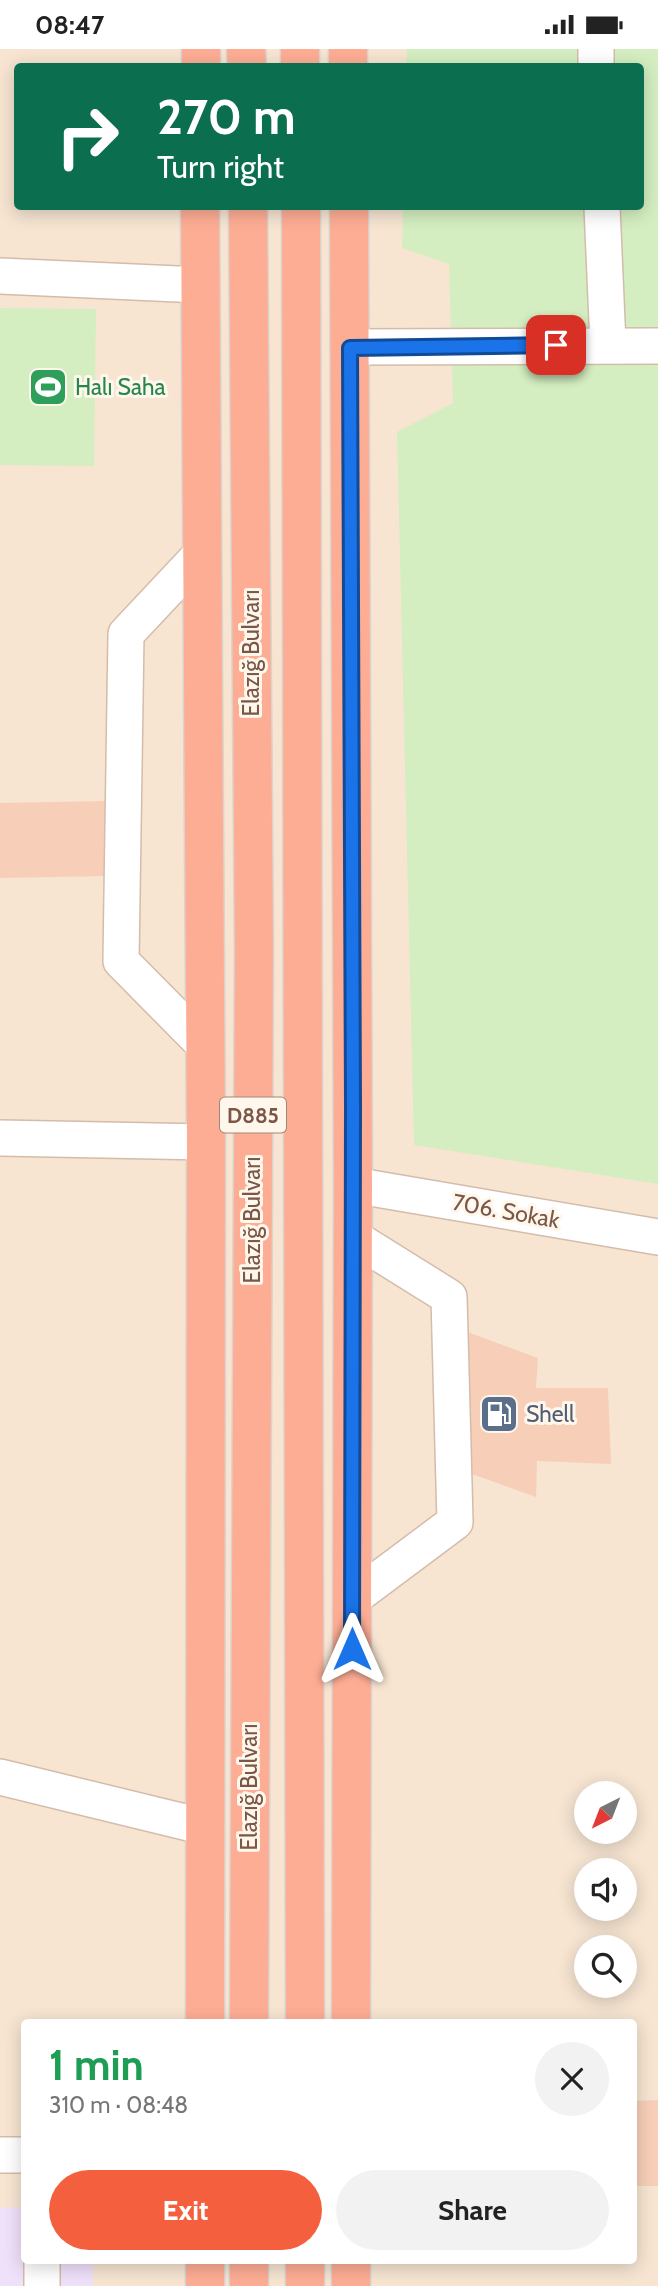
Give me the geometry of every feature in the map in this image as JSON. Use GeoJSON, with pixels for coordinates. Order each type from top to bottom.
{"type":"FeatureCollection","features":[{"type":"Feature","properties":{"kind":"highway"},"geometry":{"type":"LineString","coordinates":[[200,210],[206,1047],[205,2019]]}},
{"type":"Feature","properties":{"kind":"highway","name":"Elazığ Bulvarı"},"geometry":{"type":"LineString","coordinates":[[248,210],[254,936],[249,2019]]}},
{"type":"Feature","properties":{"kind":"highway","name":"D885"},"geometry":{"type":"LineString","coordinates":[[301,210],[304,2019]]}},
{"type":"Feature","properties":{"kind":"highway"},"geometry":{"type":"LineString","coordinates":[[349,210],[353,1185],[351,2019]]}},
{"type":"Feature","properties":{"kind":"highway"},"geometry":{"type":"LineString","coordinates":[[205,2264],[205,2286]]}},
{"type":"Feature","properties":{"kind":"highway"},"geometry":{"type":"LineString","coordinates":[[249,2264],[249,2286]]}},
{"type":"Feature","properties":{"kind":"highway"},"geometry":{"type":"LineString","coordinates":[[305,2264],[305,2286]]}},
{"type":"Feature","properties":{"kind":"highway"},"geometry":{"type":"LineString","coordinates":[[351,2264],[351,2286]]}},
{"type":"Feature","properties":{"kind":"street"},"geometry":{"type":"LineString","coordinates":[[602,210],[608,345]]}},
{"type":"Feature","properties":{"kind":"street"},"geometry":{"type":"LineString","coordinates":[[0,275],[200,285]]}},
{"type":"Feature","properties":{"kind":"street"},"geometry":{"type":"LineString","coordinates":[[350,348],[658,346]]}},
{"type":"Feature","properties":{"kind":"street"},"geometry":{"type":"LineString","coordinates":[[203,552],[127,634],[121,961],[206,1047]]}},
{"type":"Feature","properties":{"kind":"street"},"geometry":{"type":"LineString","coordinates":[[0,1138],[206,1142]]}},
{"type":"Feature","properties":{"kind":"street","name":"706. Sokak"},"geometry":{"type":"LineString","coordinates":[[353,1185],[658,1237]]}},
{"type":"Feature","properties":{"kind":"street"},"geometry":{"type":"LineString","coordinates":[[352,1599],[454,1522],[449,1297],[353,1237]]}},
{"type":"Feature","properties":{"kind":"street"},"geometry":{"type":"LineString","coordinates":[[0,1776],[205,1827]]}},
{"type":"Feature","properties":{"kind":"street"},"geometry":{"type":"LineString","coordinates":[[0,2155],[21,2155]]}},
{"type":"Feature","properties":{"kind":"street"},"geometry":{"type":"LineString","coordinates":[[42,2264],[42,2286]]}},
{"type":"Feature","properties":{"kind":"shaded area"},"geometry":{"type":"Polygon","coordinates":[[[0,49],[658,49],[658,2286],[0,2286],[0,49]]]}},
{"type":"Feature","properties":{"kind":"shaded area"},"geometry":{"type":"Polygon","coordinates":[[[21,2207],[21,2264],[93,2264],[93,2286],[0,2286],[0,2208],[21,2207]]]}},
{"type":"Feature","properties":{"kind":"green space"},"geometry":{"type":"Polygon","coordinates":[[[407,49],[658,49],[658,1184],[414,1145],[397,432],[453,403],[449,264],[402,248],[403,210],[644,210],[644,63],[406,63],[407,49]]]}},
{"type":"Feature","properties":{"kind":"green space","name":"Halı Saha"},"geometry":{"type":"Polygon","coordinates":[[[0,308],[96,309],[94,466],[0,465],[0,308]]]}},
{"type":"Feature","properties":{"kind":"building"},"geometry":{"type":"Polygon","coordinates":[[[107,801],[108,876],[0,878],[0,803],[107,801]]]}},
{"type":"Feature","properties":{"kind":"building"},"geometry":{"type":"Polygon","coordinates":[[[465,1331],[538,1358],[536,1388],[608,1388],[611,1464],[537,1461],[536,1497],[461,1470],[465,1331]]]}},
{"type":"Feature","properties":{"kind":"building"},"geometry":{"type":"Polygon","coordinates":[[[658,2100],[658,2186],[637,2186],[637,2101],[658,2100]]]}},
{"type":"Feature","properties":{"kind":"place","name":"Halı Saha"},"geometry":{"type":"Point","coordinates":[48,387]}},
{"type":"Feature","properties":{"kind":"place","name":"Shell"},"geometry":{"type":"Point","coordinates":[499,1414]}},
{"type":"Feature","properties":{"kind":"route"},"geometry":{"type":"LineString","coordinates":[[352,1649],[350,348],[556,345]]}}]}
